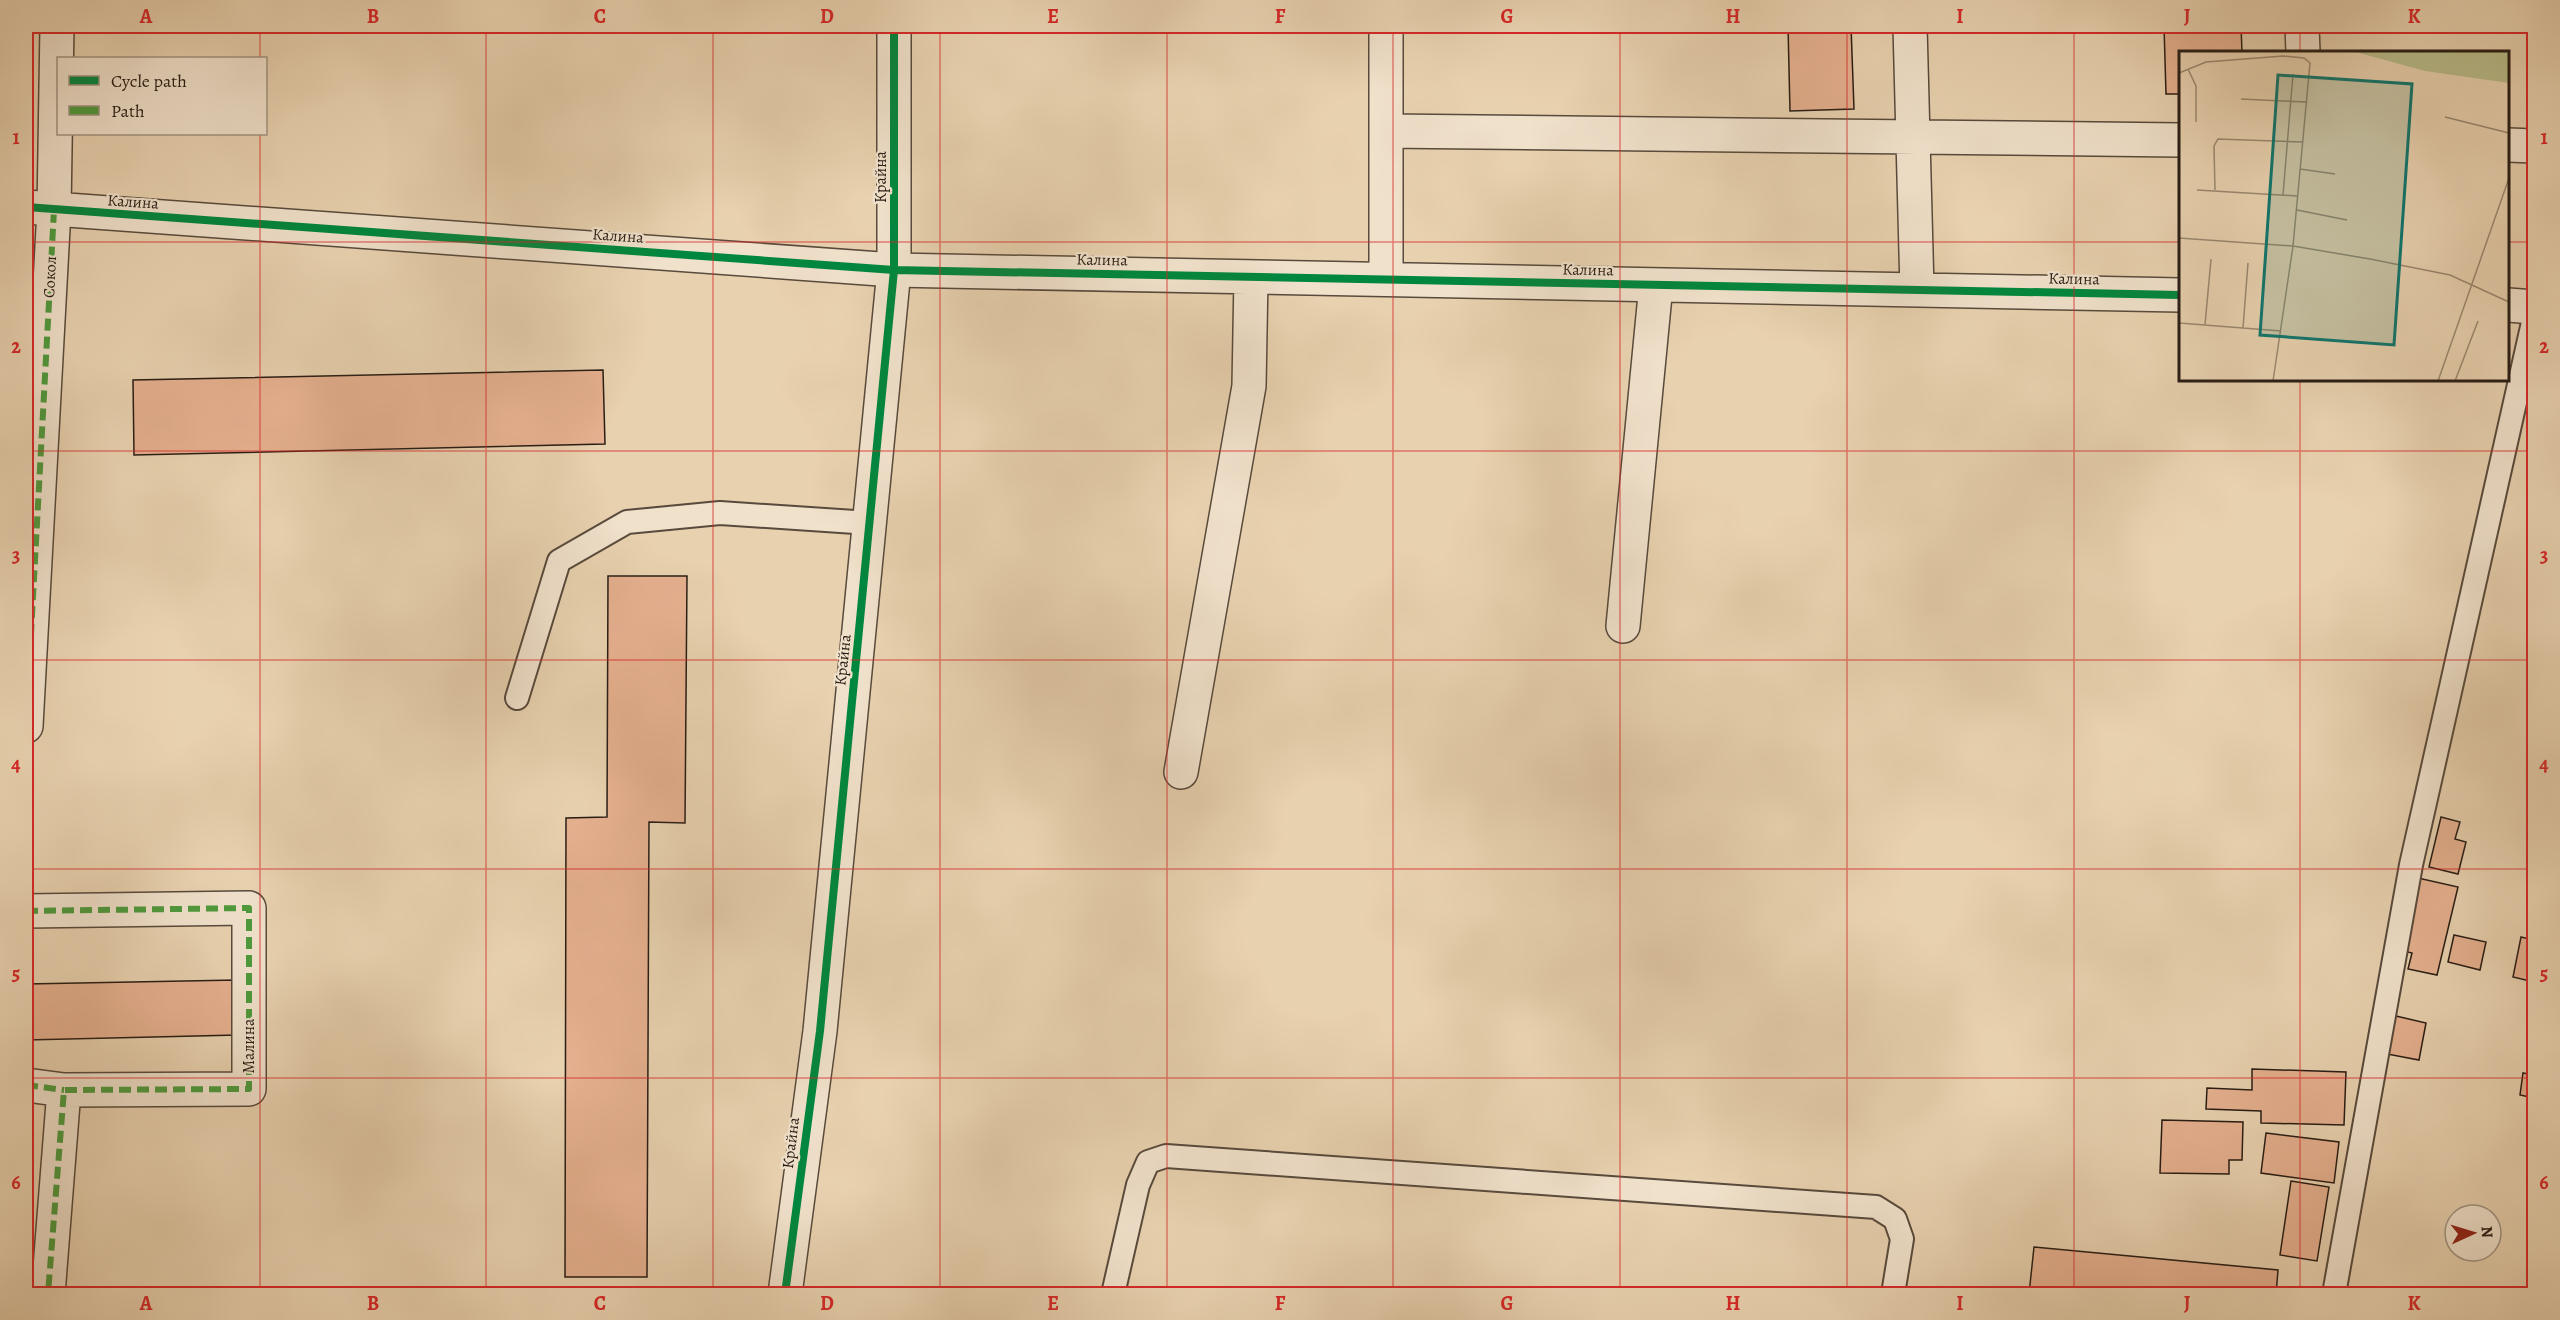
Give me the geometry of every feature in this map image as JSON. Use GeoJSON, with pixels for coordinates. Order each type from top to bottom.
{"type":"FeatureCollection","features":[{"type":"Feature","properties":{"kind":"street","name":"Сокол"},"geometry":{"type":"LineString","coordinates":[[26,726],[40,208],[57,26]]}},
{"type":"Feature","properties":{"kind":"street","name":"Крайна"},"geometry":{"type":"LineString","coordinates":[[785,1294],[820,1031],[894,270],[894,26]]}},
{"type":"Feature","properties":{"kind":"street"},"geometry":{"type":"LineString","coordinates":[[1386,26],[1386,279]]}},
{"type":"Feature","properties":{"kind":"street"},"geometry":{"type":"LineString","coordinates":[[1910,26],[1917,290]]}},
{"type":"Feature","properties":{"kind":"street"},"geometry":{"type":"LineString","coordinates":[[2302,26],[2302,51]]}},
{"type":"Feature","properties":{"kind":"street"},"geometry":{"type":"LineString","coordinates":[[1386,132],[2179,140]]}},
{"type":"Feature","properties":{"kind":"street"},"geometry":{"type":"LineString","coordinates":[[2509,145],[2535,146]]}},
{"type":"Feature","properties":{"kind":"street","name":"Калина"},"geometry":{"type":"LineString","coordinates":[[40,208],[894,270],[2179,295]]}},
{"type":"Feature","properties":{"kind":"street"},"geometry":{"type":"LineString","coordinates":[[1182,772],[1249,386],[1251,277]]}},
{"type":"Feature","properties":{"kind":"street"},"geometry":{"type":"LineString","coordinates":[[1623,626],[1656,285]]}},
{"type":"Feature","properties":{"kind":"street"},"geometry":{"type":"LineString","coordinates":[[2509,305],[2535,307]]}},
{"type":"Feature","properties":{"kind":"street","name":"Малина"},"geometry":{"type":"LineString","coordinates":[[26,911],[249,908],[249,1089],[64,1090]]}},
{"type":"Feature","properties":{"kind":"street"},"geometry":{"type":"LineString","coordinates":[[26,1085],[64,1090],[48,1294]]}},
{"type":"Feature","properties":{"kind":"lane"},"geometry":{"type":"LineString","coordinates":[[2334,1294],[2411,865],[2535,318]]}},
{"type":"Feature","properties":{"kind":"lane"},"geometry":{"type":"LineString","coordinates":[[517,698],[558,561],[627,522],[720,513],[870,523]]}},
{"type":"Feature","properties":{"kind":"lane"},"geometry":{"type":"LineString","coordinates":[[1113,1294],[1138,1185],[1148,1162],[1166,1156],[1876,1207],[1895,1220],[1902,1239],[1893,1294]]}},
{"type":"Feature","properties":{"kind":"building"},"geometry":{"type":"Polygon","coordinates":[[[1788,26],[1851,26],[1854,109],[1790,111],[1788,26]]]}},
{"type":"Feature","properties":{"kind":"building"},"geometry":{"type":"Polygon","coordinates":[[[2164,26],[2241,26],[2242,51],[2179,51],[2179,94],[2166,94],[2164,26]]]}},
{"type":"Feature","properties":{"kind":"building"},"geometry":{"type":"Polygon","coordinates":[[[603,370],[605,444],[134,455],[133,380],[603,370]]]}},
{"type":"Feature","properties":{"kind":"building"},"geometry":{"type":"Polygon","coordinates":[[[608,576],[687,576],[685,823],[649,822],[647,1277],[565,1277],[566,818],[607,817],[608,576]]]}},
{"type":"Feature","properties":{"kind":"building"},"geometry":{"type":"Polygon","coordinates":[[[2441,817],[2460,822],[2455,839],[2466,842],[2458,874],[2429,867],[2441,817]]]}},
{"type":"Feature","properties":{"kind":"building"},"geometry":{"type":"Polygon","coordinates":[[[2418,878],[2458,887],[2437,975],[2408,969],[2412,953],[2400,950],[2418,878]]]}},
{"type":"Feature","properties":{"kind":"building"},"geometry":{"type":"Polygon","coordinates":[[[2454,935],[2486,942],[2480,970],[2448,962],[2454,935]]]}},
{"type":"Feature","properties":{"kind":"building"},"geometry":{"type":"Polygon","coordinates":[[[2521,937],[2534,940],[2534,982],[2513,977],[2521,937]]]}},
{"type":"Feature","properties":{"kind":"building"},"geometry":{"type":"Polygon","coordinates":[[[237,980],[238,1035],[26,1040],[26,984],[237,980]]]}},
{"type":"Feature","properties":{"kind":"building"},"geometry":{"type":"Polygon","coordinates":[[[2396,1016],[2426,1023],[2419,1060],[2387,1054],[2396,1016]]]}},
{"type":"Feature","properties":{"kind":"building"},"geometry":{"type":"Polygon","coordinates":[[[2252,1069],[2346,1072],[2344,1125],[2261,1123],[2261,1111],[2206,1109],[2207,1088],[2252,1090],[2252,1069]]]}},
{"type":"Feature","properties":{"kind":"building"},"geometry":{"type":"Polygon","coordinates":[[[2523,1073],[2534,1075],[2534,1098],[2520,1095],[2523,1073]]]}},
{"type":"Feature","properties":{"kind":"building"},"geometry":{"type":"Polygon","coordinates":[[[2162,1120],[2243,1122],[2242,1160],[2229,1160],[2229,1174],[2160,1173],[2162,1120]]]}},
{"type":"Feature","properties":{"kind":"building"},"geometry":{"type":"Polygon","coordinates":[[[2266,1133],[2339,1142],[2334,1183],[2261,1173],[2266,1133]]]}},
{"type":"Feature","properties":{"kind":"building"},"geometry":{"type":"Polygon","coordinates":[[[2291,1181],[2329,1187],[2317,1261],[2280,1255],[2291,1181]]]}},
{"type":"Feature","properties":{"kind":"building"},"geometry":{"type":"Polygon","coordinates":[[[2034,1247],[2278,1270],[2276,1294],[2029,1294],[2034,1247]]]}},
{"type":"Feature","properties":{"kind":"marked path"},"geometry":{"type":"LineString","coordinates":[[26,726],[54,210]]}},
{"type":"Feature","properties":{"kind":"marked path"},"geometry":{"type":"LineString","coordinates":[[26,911],[249,908],[249,1089],[64,1090],[48,1294]]}},
{"type":"Feature","properties":{"kind":"marked path"},"geometry":{"type":"LineString","coordinates":[[26,1085],[64,1090]]}},
{"type":"Feature","properties":{"kind":"cycle path"},"geometry":{"type":"LineString","coordinates":[[785,1294],[820,1031],[894,270],[894,26]]}},
{"type":"Feature","properties":{"kind":"cycle path"},"geometry":{"type":"LineString","coordinates":[[26,207],[894,270],[2179,295]]}}]}
